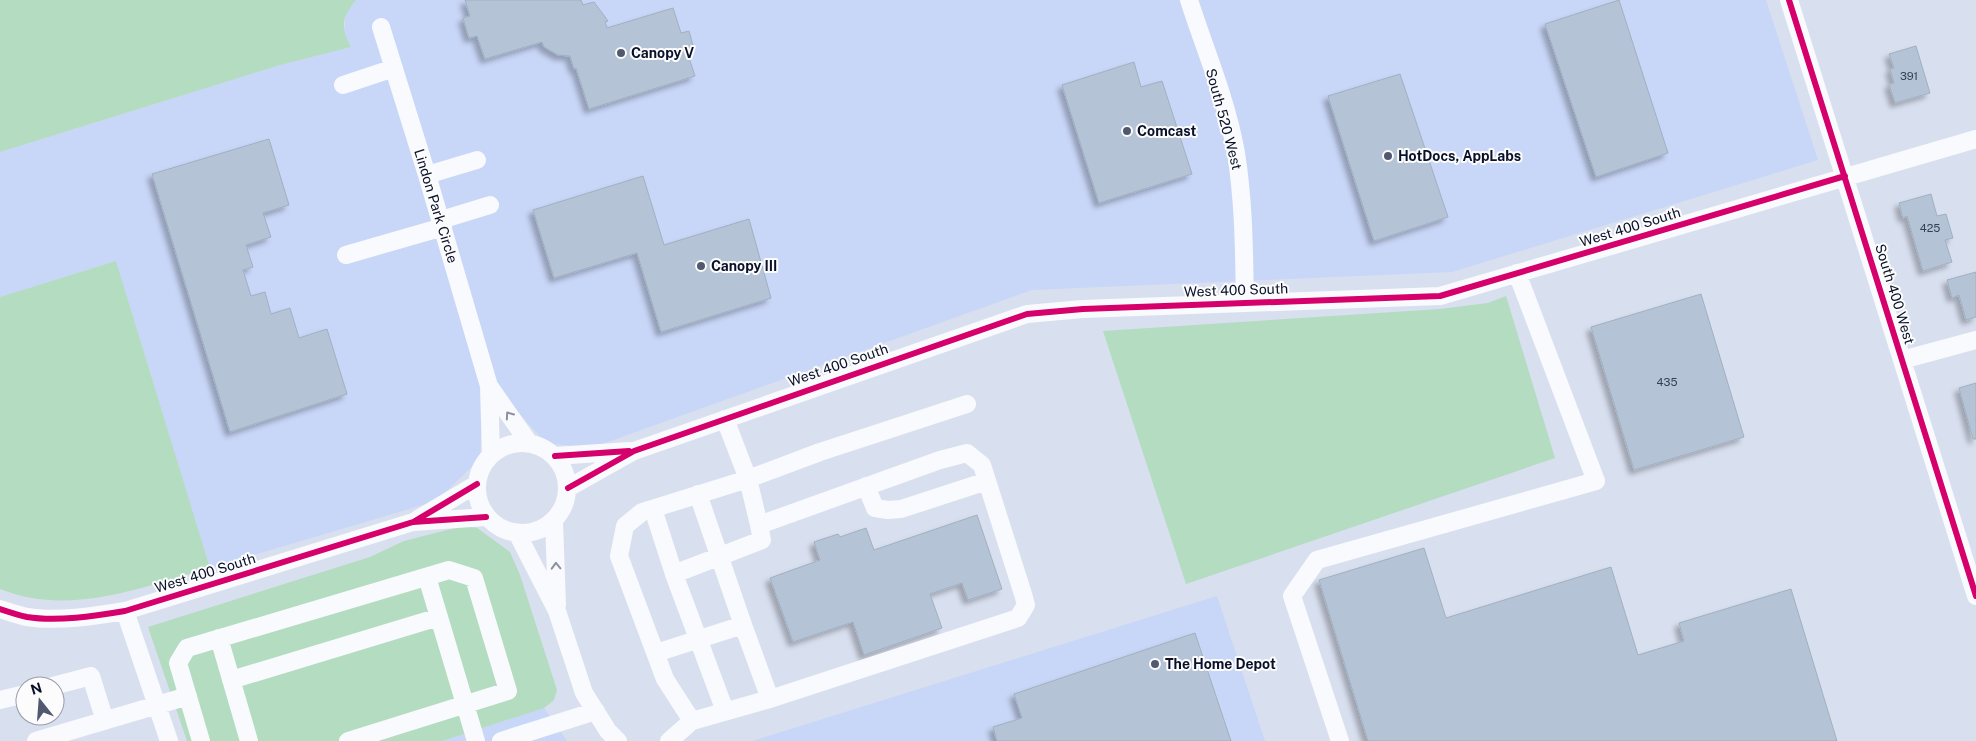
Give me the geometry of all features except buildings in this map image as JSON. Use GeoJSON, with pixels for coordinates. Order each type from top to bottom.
{"type":"FeatureCollection","features":[{"type":"Feature","properties":{"kind":"street","name":"South 520 West"},"geometry":{"type":"LineString","coordinates":[[1189,0],[1221,95],[1236,152],[1244,209],[1244,302]]}},
{"type":"Feature","properties":{"kind":"street","name":"South 400 West"},"geometry":{"type":"LineString","coordinates":[[1789,0],[1976,596]]}},
{"type":"Feature","properties":{"kind":"street","name":"Lindon Park Circle"},"geometry":{"type":"LineString","coordinates":[[381,27],[442,224],[489,386]]}},
{"type":"Feature","properties":{"kind":"street"},"geometry":{"type":"LineString","coordinates":[[342,84],[394,68]]}},
{"type":"Feature","properties":{"kind":"street","name":"West 400 South"},"geometry":{"type":"LineString","coordinates":[[568,488],[634,450],[1027,314],[1061,310],[1244,302],[1440,296],[1976,139]]}},
{"type":"Feature","properties":{"kind":"street"},"geometry":{"type":"LineString","coordinates":[[427,175],[477,160]]}},
{"type":"Feature","properties":{"kind":"street"},"geometry":{"type":"LineString","coordinates":[[346,255],[442,224],[490,206]]}},
{"type":"Feature","properties":{"kind":"street"},"geometry":{"type":"LineString","coordinates":[[1340,741],[1292,596],[1317,560],[1596,481],[1517,273]]}},
{"type":"Feature","properties":{"kind":"street"},"geometry":{"type":"LineString","coordinates":[[1902,360],[1976,340]]}},
{"type":"Feature","properties":{"kind":"street"},"geometry":{"type":"LineString","coordinates":[[489,386],[529,443]]}},
{"type":"Feature","properties":{"kind":"street"},"geometry":{"type":"LineString","coordinates":[[489,386],[491,455]]}},
{"type":"Feature","properties":{"kind":"street"},"geometry":{"type":"LineString","coordinates":[[692,721],[665,679],[619,556],[625,526],[642,512],[748,479],[820,452],[967,404]]}},
{"type":"Feature","properties":{"kind":"street"},"geometry":{"type":"LineString","coordinates":[[674,574],[762,540],[748,479],[725,419]]}},
{"type":"Feature","properties":{"kind":"street"},"geometry":{"type":"LineString","coordinates":[[529,443],[542,447],[555,456],[565,472],[568,488],[563,508],[554,521],[532,532],[516,533],[498,527],[486,517],[478,500],[477,484],[481,468],[491,455],[513,444],[529,443]]}},
{"type":"Feature","properties":{"kind":"street","name":"West 400 South"},"geometry":{"type":"LineString","coordinates":[[555,456],[634,450]]}},
{"type":"Feature","properties":{"kind":"street"},"geometry":{"type":"LineString","coordinates":[[668,741],[692,721],[770,698],[1018,618],[1026,605],[982,465],[967,452],[759,525]]}},
{"type":"Feature","properties":{"kind":"street"},"geometry":{"type":"LineString","coordinates":[[866,486],[874,508],[888,510],[902,509],[987,481]]}},
{"type":"Feature","properties":{"kind":"street","name":"West 400 South"},"geometry":{"type":"LineString","coordinates":[[413,522],[477,484]]}},
{"type":"Feature","properties":{"kind":"street"},"geometry":{"type":"LineString","coordinates":[[698,494],[770,698]]}},
{"type":"Feature","properties":{"kind":"street"},"geometry":{"type":"LineString","coordinates":[[653,509],[674,574],[725,711]]}},
{"type":"Feature","properties":{"kind":"street","name":"West 400 South"},"geometry":{"type":"LineString","coordinates":[[0,609],[28,617],[65,618],[125,611],[413,522],[486,517]]}},
{"type":"Feature","properties":{"kind":"street"},"geometry":{"type":"LineString","coordinates":[[554,521],[557,611]]}},
{"type":"Feature","properties":{"kind":"street"},"geometry":{"type":"LineString","coordinates":[[516,533],[557,611],[584,693],[618,741]]}},
{"type":"Feature","properties":{"kind":"street"},"geometry":{"type":"LineString","coordinates":[[201,741],[178,663],[187,648],[449,570],[474,578],[508,692],[348,741]]}},
{"type":"Feature","properties":{"kind":"street"},"geometry":{"type":"LineString","coordinates":[[427,577],[476,741]]}},
{"type":"Feature","properties":{"kind":"street"},"geometry":{"type":"LineString","coordinates":[[125,611],[169,741]]}},
{"type":"Feature","properties":{"kind":"street"},"geometry":{"type":"LineString","coordinates":[[231,680],[438,617]]}},
{"type":"Feature","properties":{"kind":"street"},"geometry":{"type":"LineString","coordinates":[[656,653],[743,625]]}},
{"type":"Feature","properties":{"kind":"street"},"geometry":{"type":"LineString","coordinates":[[219,638],[249,741]]}},
{"type":"Feature","properties":{"kind":"street"},"geometry":{"type":"LineString","coordinates":[[65,683],[91,676],[105,721]]}},
{"type":"Feature","properties":{"kind":"street"},"geometry":{"type":"LineString","coordinates":[[0,700],[15,696]]}},
{"type":"Feature","properties":{"kind":"street"},"geometry":{"type":"LineString","coordinates":[[36,741],[188,696]]}},
{"type":"Feature","properties":{"kind":"street"},"geometry":{"type":"LineString","coordinates":[[501,741],[596,711]]}},
{"type":"Feature","properties":{"kind":"shaded area"},"geometry":{"type":"Polygon","coordinates":[[[356,0],[1766,0],[1818,160],[1452,272],[1032,290],[591,448],[546,443],[515,409],[482,419],[480,459],[436,501],[210,568],[116,261],[0,297],[0,152],[280,65],[351,47],[344,34],[346,13],[356,0]]]}},
{"type":"Feature","properties":{"kind":"shaded area"},"geometry":{"type":"Polygon","coordinates":[[[1217,596],[1265,741],[752,741],[1217,596]]]}},
{"type":"Feature","properties":{"kind":"shaded area"},"geometry":{"type":"Polygon","coordinates":[[[544,708],[567,741],[442,741],[544,708]]]}},
{"type":"Feature","properties":{"kind":"green space"},"geometry":{"type":"Polygon","coordinates":[[[0,0],[356,0],[345,17],[344,22],[345,34],[351,47],[280,65],[0,152],[0,0]]]}},
{"type":"Feature","properties":{"kind":"green space"},"geometry":{"type":"Polygon","coordinates":[[[116,261],[210,568],[132,590],[79,600],[26,597],[0,589],[0,297],[116,261]]]}},
{"type":"Feature","properties":{"kind":"green space"},"geometry":{"type":"Polygon","coordinates":[[[1506,296],[1555,458],[1186,584],[1103,331],[1440,309],[1488,303],[1506,296]]]}},
{"type":"Feature","properties":{"kind":"green space"},"geometry":{"type":"Polygon","coordinates":[[[463,526],[477,528],[510,552],[520,575],[557,690],[554,700],[544,708],[442,741],[187,741],[148,627],[370,557],[404,541],[463,526]]]}},
{"type":"Feature","properties":{"kind":"cycle path"},"geometry":{"type":"LineString","coordinates":[[1789,0],[1976,596]]}},
{"type":"Feature","properties":{"kind":"cycle path"},"geometry":{"type":"LineString","coordinates":[[568,488],[634,451],[1027,314],[1083,309],[1440,296],[1845,176]]}},
{"type":"Feature","properties":{"kind":"cycle path"},"geometry":{"type":"LineString","coordinates":[[555,456],[629,451]]}},
{"type":"Feature","properties":{"kind":"cycle path"},"geometry":{"type":"LineString","coordinates":[[415,521],[477,484]]}},
{"type":"Feature","properties":{"kind":"cycle path"},"geometry":{"type":"LineString","coordinates":[[0,609],[27,617],[51,619],[125,611],[413,522],[486,517]]}},
{"type":"Feature","properties":{"kind":"place","name":"Canopy V"},"geometry":{"type":"Point","coordinates":[621,53]}},
{"type":"Feature","properties":{"kind":"place","name":"Comcast"},"geometry":{"type":"Point","coordinates":[1127,131]}},
{"type":"Feature","properties":{"kind":"place","name":"HotDocs, AppLabs"},"geometry":{"type":"Point","coordinates":[1388,156]}},
{"type":"Feature","properties":{"kind":"place","name":"Canopy III"},"geometry":{"type":"Point","coordinates":[701,266]}},
{"type":"Feature","properties":{"kind":"place","name":"The Home Depot"},"geometry":{"type":"Point","coordinates":[1155,664]}}]}
